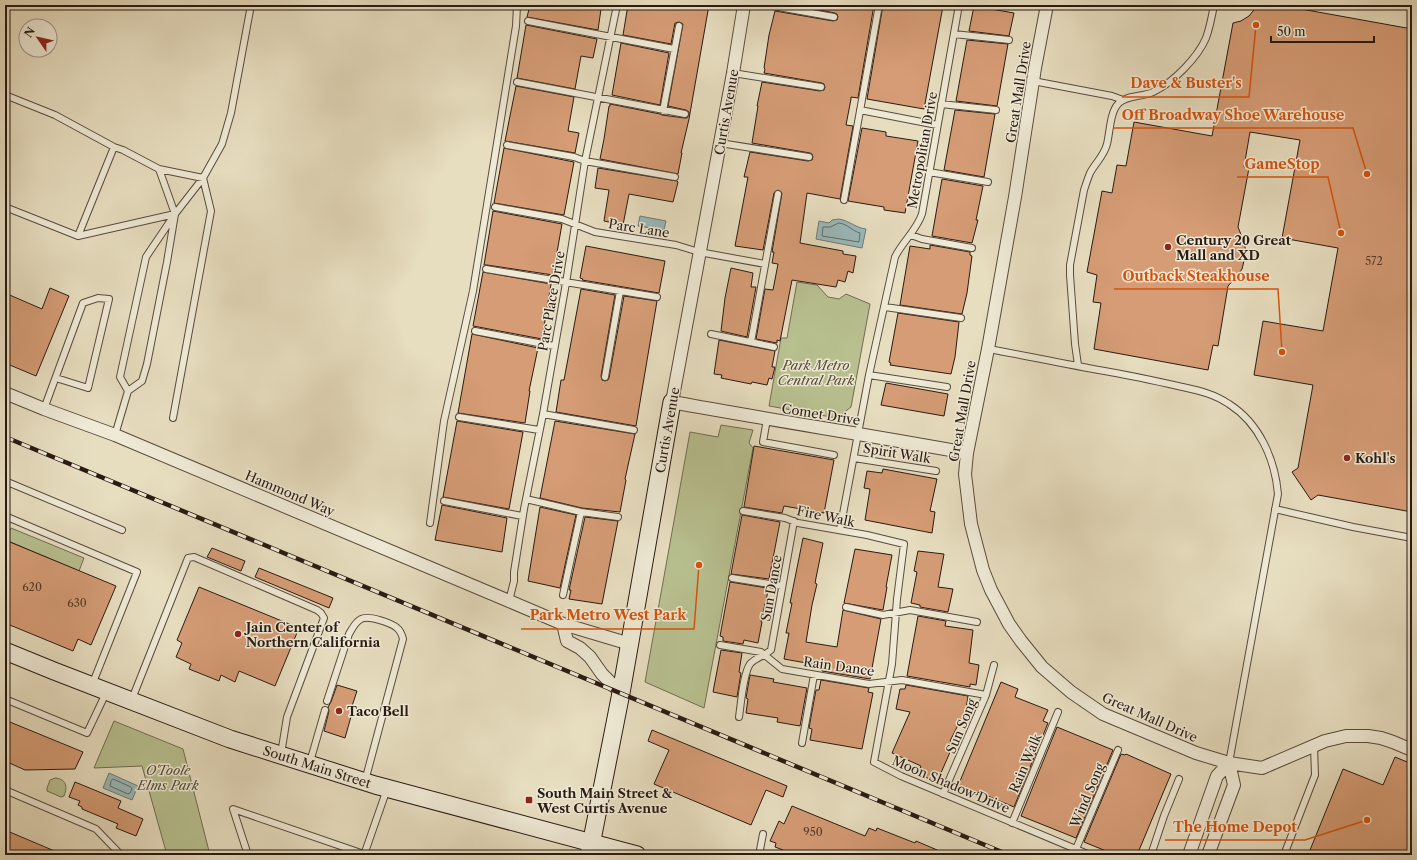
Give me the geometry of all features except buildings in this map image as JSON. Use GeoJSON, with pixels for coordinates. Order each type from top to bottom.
{"type":"FeatureCollection","features":[{"type":"Feature","properties":{"kind":"main road","name":"Curtis Avenue"},"geometry":{"type":"LineString","coordinates":[[591,849],[630,644],[672,402]]}},
{"type":"Feature","properties":{"kind":"main road","name":"South Main Street"},"geometry":{"type":"LineString","coordinates":[[6,655],[230,739],[387,789],[591,849],[637,855]]}},
{"type":"Feature","properties":{"kind":"street","name":"Curtis Avenue"},"geometry":{"type":"LineString","coordinates":[[672,402],[744,5]]}},
{"type":"Feature","properties":{"kind":"street","name":"Great Mall Drive"},"geometry":{"type":"LineString","coordinates":[[1047,5],[1033,81],[1022,159],[988,348],[967,454],[965,474],[971,524],[990,590],[1009,624],[1032,655],[1053,677],[1071,692],[1103,714],[1196,753],[1229,763],[1262,768],[1336,738],[1355,736],[1381,738],[1412,750]]}},
{"type":"Feature","properties":{"kind":"street","name":"Hammond Way"},"geometry":{"type":"LineString","coordinates":[[5,393],[44,409],[115,434],[510,600],[563,624],[630,644]]}},
{"type":"Feature","properties":{"kind":"street","name":"Comet Drive"},"geometry":{"type":"LineString","coordinates":[[672,402],[858,433],[967,454]]}},
{"type":"Feature","properties":{"kind":"street"},"geometry":{"type":"LineString","coordinates":[[563,624],[567,641],[580,648],[590,657],[602,674],[621,693]]}},
{"type":"Feature","properties":{"kind":"street"},"geometry":{"type":"LineString","coordinates":[[1189,855],[1217,776],[1229,763]]}},
{"type":"Feature","properties":{"kind":"street"},"geometry":{"type":"LineString","coordinates":[[1208,855],[1234,785],[1229,763]]}},
{"type":"Feature","properties":{"kind":"lane"},"geometry":{"type":"LineString","coordinates":[[128,391],[120,377],[146,257],[175,214],[203,178],[222,144],[229,119],[252,5]]}},
{"type":"Feature","properties":{"kind":"lane"},"geometry":{"type":"LineString","coordinates":[[430,523],[444,421],[482,237],[516,26],[516,5]]}},
{"type":"Feature","properties":{"kind":"lane","name":"Parc Place Drive"},"geometry":{"type":"LineString","coordinates":[[510,600],[514,581],[522,516],[543,414],[576,224],[585,161],[617,5]]}},
{"type":"Feature","properties":{"kind":"lane"},"geometry":{"type":"LineString","coordinates":[[767,5],[834,16]]}},
{"type":"Feature","properties":{"kind":"lane"},"geometry":{"type":"LineString","coordinates":[[844,200],[879,5]]}},
{"type":"Feature","properties":{"kind":"lane","name":"Metropolitan Drive"},"geometry":{"type":"LineString","coordinates":[[840,530],[869,375],[895,257],[899,248],[911,235],[922,214],[959,5]]}},
{"type":"Feature","properties":{"kind":"lane"},"geometry":{"type":"LineString","coordinates":[[1078,365],[1074,331],[1070,265],[1084,190],[1091,172],[1104,154],[1117,105],[1123,100],[1154,92],[1182,70],[1199,50],[1205,39],[1210,26],[1214,5]]}},
{"type":"Feature","properties":{"kind":"lane"},"geometry":{"type":"LineString","coordinates":[[528,21],[674,49]]}},
{"type":"Feature","properties":{"kind":"lane"},"geometry":{"type":"LineString","coordinates":[[663,111],[679,26]]}},
{"type":"Feature","properties":{"kind":"lane"},"geometry":{"type":"LineString","coordinates":[[954,34],[1009,40]]}},
{"type":"Feature","properties":{"kind":"lane"},"geometry":{"type":"LineString","coordinates":[[733,72],[822,87]]}},
{"type":"Feature","properties":{"kind":"lane"},"geometry":{"type":"LineString","coordinates":[[1033,81],[1112,96],[1123,100]]}},
{"type":"Feature","properties":{"kind":"lane"},"geometry":{"type":"LineString","coordinates":[[517,82],[685,114]]}},
{"type":"Feature","properties":{"kind":"lane"},"geometry":{"type":"LineString","coordinates":[[5,95],[55,115],[114,147],[159,169],[203,178]]}},
{"type":"Feature","properties":{"kind":"lane"},"geometry":{"type":"LineString","coordinates":[[941,104],[996,110]]}},
{"type":"Feature","properties":{"kind":"lane"},"geometry":{"type":"LineString","coordinates":[[860,110],[937,125]]}},
{"type":"Feature","properties":{"kind":"lane"},"geometry":{"type":"LineString","coordinates":[[720,143],[809,156]]}},
{"type":"Feature","properties":{"kind":"lane"},"geometry":{"type":"LineString","coordinates":[[506,145],[675,177]]}},
{"type":"Feature","properties":{"kind":"lane"},"geometry":{"type":"LineString","coordinates":[[78,236],[114,147]]}},
{"type":"Feature","properties":{"kind":"lane"},"geometry":{"type":"LineString","coordinates":[[115,434],[128,391],[142,381],[147,364],[175,214],[159,169]]}},
{"type":"Feature","properties":{"kind":"lane"},"geometry":{"type":"LineString","coordinates":[[929,172],[988,182]]}},
{"type":"Feature","properties":{"kind":"lane"},"geometry":{"type":"LineString","coordinates":[[173,418],[212,211],[203,178]]}},
{"type":"Feature","properties":{"kind":"lane"},"geometry":{"type":"LineString","coordinates":[[751,342],[778,194]]}},
{"type":"Feature","properties":{"kind":"lane"},"geometry":{"type":"LineString","coordinates":[[5,207],[78,236],[175,214]]}},
{"type":"Feature","properties":{"kind":"lane","name":"Parc Lane"},"geometry":{"type":"LineString","coordinates":[[495,207],[562,219],[595,232],[676,245],[699,252],[765,264]]}},
{"type":"Feature","properties":{"kind":"lane"},"geometry":{"type":"LineString","coordinates":[[911,235],[922,239],[972,248]]}},
{"type":"Feature","properties":{"kind":"lane"},"geometry":{"type":"LineString","coordinates":[[486,269],[657,298]]}},
{"type":"Feature","properties":{"kind":"lane"},"geometry":{"type":"LineString","coordinates":[[605,378],[620,291]]}},
{"type":"Feature","properties":{"kind":"lane"},"geometry":{"type":"LineString","coordinates":[[44,409],[83,303],[98,298],[109,299],[88,388],[56,378]]}},
{"type":"Feature","properties":{"kind":"lane"},"geometry":{"type":"LineString","coordinates":[[885,307],[960,318]]}},
{"type":"Feature","properties":{"kind":"lane"},"geometry":{"type":"LineString","coordinates":[[475,331],[554,346]]}},
{"type":"Feature","properties":{"kind":"lane"},"geometry":{"type":"LineString","coordinates":[[711,334],[774,347]]}},
{"type":"Feature","properties":{"kind":"lane"},"geometry":{"type":"LineString","coordinates":[[988,348],[1078,365],[1209,393],[1238,410],[1253,427],[1265,445],[1271,457],[1276,476],[1278,494],[1229,763]]}},
{"type":"Feature","properties":{"kind":"lane"},"geometry":{"type":"LineString","coordinates":[[869,375],[947,387]]}},
{"type":"Feature","properties":{"kind":"lane"},"geometry":{"type":"LineString","coordinates":[[543,414],[634,430]]}},
{"type":"Feature","properties":{"kind":"lane"},"geometry":{"type":"LineString","coordinates":[[459,417],[540,430]]}},
{"type":"Feature","properties":{"kind":"lane"},"geometry":{"type":"LineString","coordinates":[[767,419],[763,442],[834,455]]}},
{"type":"Feature","properties":{"kind":"lane","name":"Spirit Walk"},"geometry":{"type":"LineString","coordinates":[[854,458],[936,471]]}},
{"type":"Feature","properties":{"kind":"lane"},"geometry":{"type":"LineString","coordinates":[[5,481],[122,530]]}},
{"type":"Feature","properties":{"kind":"lane"},"geometry":{"type":"LineString","coordinates":[[526,499],[581,512],[618,517]]}},
{"type":"Feature","properties":{"kind":"lane"},"geometry":{"type":"LineString","coordinates":[[444,501],[522,516]]}},
{"type":"Feature","properties":{"kind":"lane"},"geometry":{"type":"LineString","coordinates":[[1275,509],[1353,527],[1412,538]]}},
{"type":"Feature","properties":{"kind":"lane","name":"Fire Walk"},"geometry":{"type":"LineString","coordinates":[[744,511],[785,518],[904,544]]}},
{"type":"Feature","properties":{"kind":"lane"},"geometry":{"type":"LineString","coordinates":[[563,595],[581,512]]}},
{"type":"Feature","properties":{"kind":"lane"},"geometry":{"type":"LineString","coordinates":[[5,516],[137,572],[99,689],[87,733],[5,699]]}},
{"type":"Feature","properties":{"kind":"lane","name":"Sun Dance"},"geometry":{"type":"LineString","coordinates":[[765,656],[772,645],[794,521]]}},
{"type":"Feature","properties":{"kind":"lane","name":"Moon Shadow Drive"},"geometry":{"type":"LineString","coordinates":[[904,544],[897,598],[892,664],[874,762],[901,776],[1090,855]]}},
{"type":"Feature","properties":{"kind":"lane"},"geometry":{"type":"LineString","coordinates":[[131,701],[188,558],[194,557],[317,610],[324,618],[287,717],[281,755]]}},
{"type":"Feature","properties":{"kind":"lane"},"geometry":{"type":"LineString","coordinates":[[732,578],[782,586]]}},
{"type":"Feature","properties":{"kind":"lane"},"geometry":{"type":"LineString","coordinates":[[846,607],[883,615],[910,610],[977,622]]}},
{"type":"Feature","properties":{"kind":"lane"},"geometry":{"type":"LineString","coordinates":[[327,701],[349,634],[355,624],[361,619],[371,618],[397,627],[402,633],[403,639],[365,782]]}},
{"type":"Feature","properties":{"kind":"lane","name":"Rain Dance"},"geometry":{"type":"LineString","coordinates":[[720,645],[761,652],[774,665],[782,669],[869,684],[902,680],[986,695]]}},
{"type":"Feature","properties":{"kind":"lane"},"geometry":{"type":"LineString","coordinates":[[738,717],[747,671],[755,659],[765,656]]}},
{"type":"Feature","properties":{"kind":"lane","name":"Sun Song"},"geometry":{"type":"LineString","coordinates":[[943,794],[986,695],[994,665]]}},
{"type":"Feature","properties":{"kind":"lane"},"geometry":{"type":"LineString","coordinates":[[802,743],[814,675]]}},
{"type":"Feature","properties":{"kind":"lane"},"geometry":{"type":"LineString","coordinates":[[309,764],[325,710]]}},
{"type":"Feature","properties":{"kind":"lane","name":"Rain Walk"},"geometry":{"type":"LineString","coordinates":[[1012,823],[1058,712]]}},
{"type":"Feature","properties":{"kind":"lane"},"geometry":{"type":"LineString","coordinates":[[1284,855],[1315,775],[1314,746]]}},
{"type":"Feature","properties":{"kind":"lane","name":"Wind Song"},"geometry":{"type":"LineString","coordinates":[[1076,849],[1118,750]]}},
{"type":"Feature","properties":{"kind":"lane"},"geometry":{"type":"LineString","coordinates":[[1151,855],[1164,816],[1179,779]]}},
{"type":"Feature","properties":{"kind":"lane"},"geometry":{"type":"LineString","coordinates":[[248,855],[233,809],[364,854],[387,789]]}},
{"type":"Feature","properties":{"kind":"lane"},"geometry":{"type":"LineString","coordinates":[[5,790],[96,829],[121,855]]}},
{"type":"Feature","properties":{"kind":"lane"},"geometry":{"type":"LineString","coordinates":[[759,855],[763,834]]}},
{"type":"Feature","properties":{"kind":"green space","name":"Park Metro Central Park"},"geometry":{"type":"Polygon","coordinates":[[[797,282],[817,285],[828,297],[839,299],[846,294],[870,304],[851,407],[837,418],[769,406],[781,338],[787,338],[797,282]]]}},
{"type":"Feature","properties":{"kind":"green space"},"geometry":{"type":"Polygon","coordinates":[[[721,425],[753,430],[749,443],[753,448],[704,708],[645,682],[690,432],[718,437],[721,425]]]}},
{"type":"Feature","properties":{"kind":"green space"},"geometry":{"type":"Polygon","coordinates":[[[11,528],[84,558],[79,571],[6,540],[11,528]]]}},
{"type":"Feature","properties":{"kind":"green space","name":"O'Toole Elms Park"},"geometry":{"type":"Polygon","coordinates":[[[114,721],[183,749],[210,855],[167,855],[142,766],[94,768],[114,721]]]}},
{"type":"Feature","properties":{"kind":"green space"},"geometry":{"type":"Polygon","coordinates":[[[55,778],[64,781],[66,789],[64,796],[61,797],[47,791],[50,780],[55,778]]]}},
{"type":"Feature","properties":{"kind":"water"},"geometry":{"type":"Polygon","coordinates":[[[640,216],[666,221],[664,230],[638,226],[640,216]]]}},
{"type":"Feature","properties":{"kind":"water"},"geometry":{"type":"Polygon","coordinates":[[[839,219],[866,229],[862,248],[816,239],[819,221],[829,223],[832,220],[839,219]]]}},
{"type":"Feature","properties":{"kind":"water"},"geometry":{"type":"Polygon","coordinates":[[[109,773],[138,786],[132,800],[103,788],[109,773]]]}},
{"type":"Feature","properties":{"kind":"railway"},"geometry":{"type":"LineString","coordinates":[[5,437],[1009,855]]}},
{"type":"Feature","properties":{"kind":"place","name":"Dave & Buster's"},"geometry":{"type":"Point","coordinates":[1256,25]}},
{"type":"Feature","properties":{"kind":"place","name":"Off Broadway Shoe Warehouse"},"geometry":{"type":"Point","coordinates":[1367,174]}},
{"type":"Feature","properties":{"kind":"place","name":"GameStop"},"geometry":{"type":"Point","coordinates":[1341,233]}},
{"type":"Feature","properties":{"kind":"place","name":"Century 20 Great Mall and XD"},"geometry":{"type":"Point","coordinates":[1168,247]}},
{"type":"Feature","properties":{"kind":"place","name":"Outback Steakhouse"},"geometry":{"type":"Point","coordinates":[1282,352]}},
{"type":"Feature","properties":{"kind":"place","name":"Kohl's"},"geometry":{"type":"Point","coordinates":[1347,458]}},
{"type":"Feature","properties":{"kind":"place","name":"Park Metro West Park"},"geometry":{"type":"Point","coordinates":[699,565]}},
{"type":"Feature","properties":{"kind":"place","name":"Jain Center of Northern California"},"geometry":{"type":"Point","coordinates":[238,634]}},
{"type":"Feature","properties":{"kind":"place","name":"Taco Bell"},"geometry":{"type":"Point","coordinates":[339,711]}},
{"type":"Feature","properties":{"kind":"place","name":"South Main Street & West Curtis Avenue"},"geometry":{"type":"Point","coordinates":[529,800]}},
{"type":"Feature","properties":{"kind":"place","name":"The Home Depot"},"geometry":{"type":"Point","coordinates":[1367,820]}}]}
